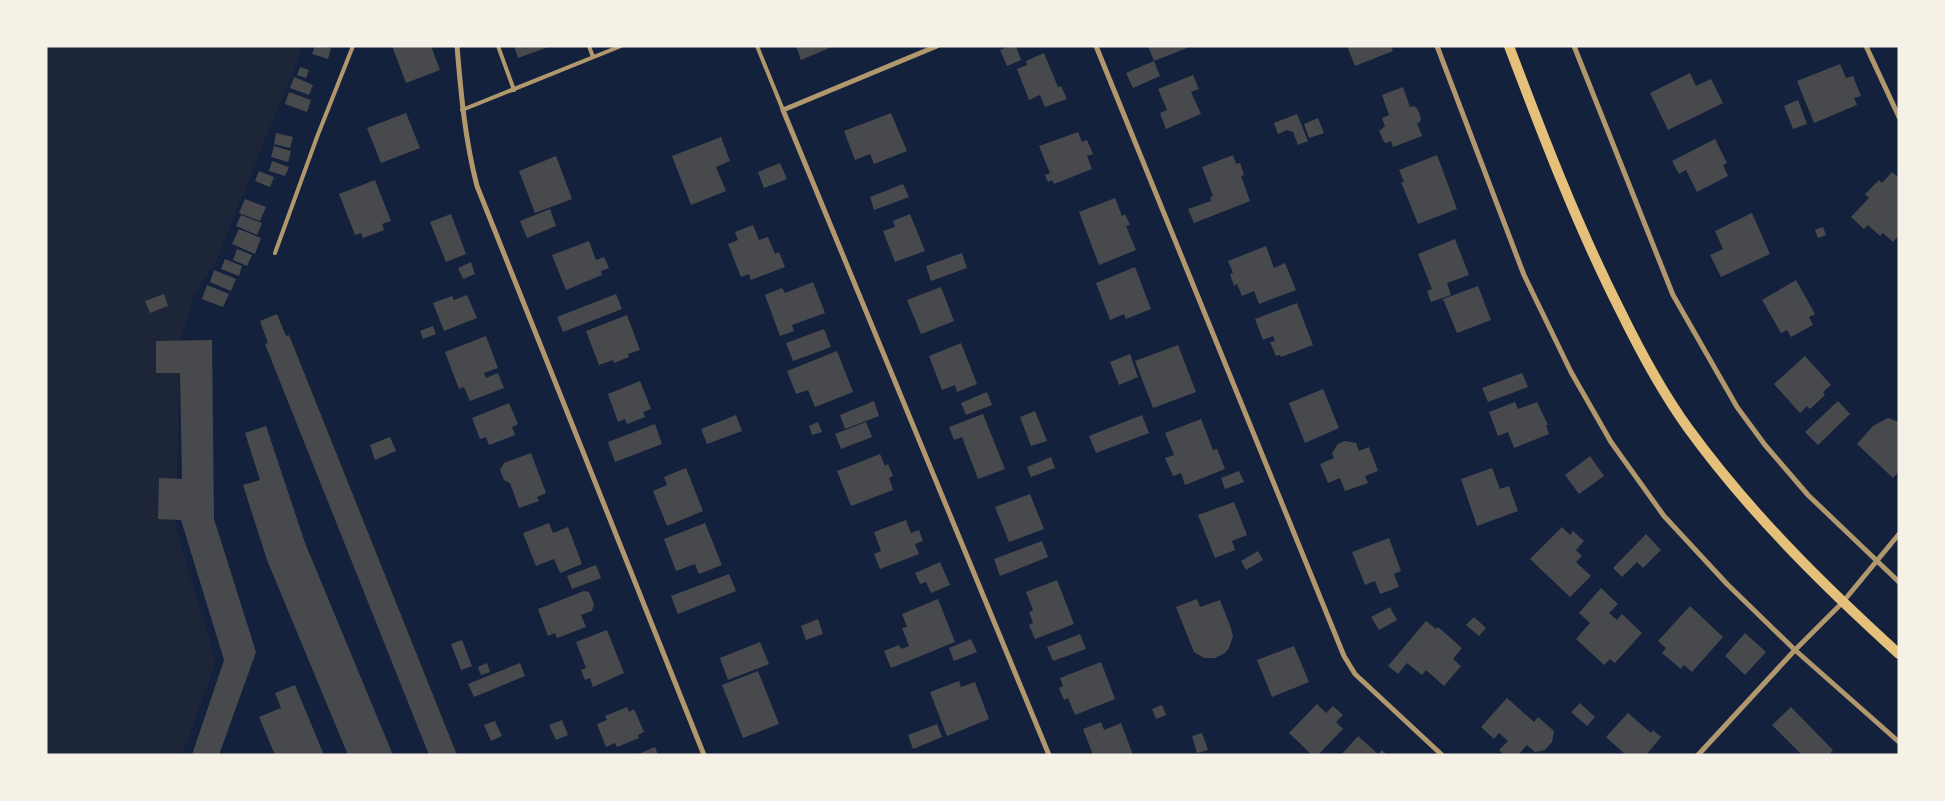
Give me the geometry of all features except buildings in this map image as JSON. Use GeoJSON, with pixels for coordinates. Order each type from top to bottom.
{"type":"FeatureCollection","features":[{"type":"Feature","properties":{"kind":"main road"},"geometry":{"type":"LineString","coordinates":[[1509,46],[1564,190],[1607,284],[1640,351],[1687,427],[1741,495],[1784,544],[1842,602],[1899,654]]}},
{"type":"Feature","properties":{"kind":"street"},"geometry":{"type":"LineString","coordinates":[[457,46],[462,110],[468,153],[477,186],[704,755]]}},
{"type":"Feature","properties":{"kind":"street"},"geometry":{"type":"LineString","coordinates":[[937,46],[783,110],[1049,755]]}},
{"type":"Feature","properties":{"kind":"street"},"geometry":{"type":"LineString","coordinates":[[1096,46],[1344,656],[1355,674],[1442,755]]}},
{"type":"Feature","properties":{"kind":"street"},"geometry":{"type":"LineString","coordinates":[[1437,46],[1524,275],[1572,372],[1611,442],[1664,516],[1727,584],[1795,650],[1899,742]]}},
{"type":"Feature","properties":{"kind":"street"},"geometry":{"type":"LineString","coordinates":[[1574,46],[1673,295],[1737,407],[1765,445],[1808,495],[1899,582]]}},
{"type":"Feature","properties":{"kind":"street"},"geometry":{"type":"LineString","coordinates":[[1866,46],[1899,117]]}},
{"type":"Feature","properties":{"kind":"street"},"geometry":{"type":"LineString","coordinates":[[1698,755],[1842,602],[1899,534]]}},
{"type":"Feature","properties":{"kind":"lane"},"geometry":{"type":"LineString","coordinates":[[275,252],[353,46]]}},
{"type":"Feature","properties":{"kind":"lane"},"geometry":{"type":"LineString","coordinates":[[498,46],[514,90]]}},
{"type":"Feature","properties":{"kind":"lane"},"geometry":{"type":"LineString","coordinates":[[589,46],[593,57]]}},
{"type":"Feature","properties":{"kind":"lane"},"geometry":{"type":"LineString","coordinates":[[462,110],[621,46]]}},
{"type":"Feature","properties":{"kind":"lane"},"geometry":{"type":"LineString","coordinates":[[757,46],[783,110]]}},
{"type":"Feature","properties":{"kind":"shaded area"},"geometry":{"type":"Polygon","coordinates":[[[46,46],[303,46],[216,261],[195,293],[180,341],[176,529],[216,662],[182,755],[46,755],[46,46]]]}}]}
